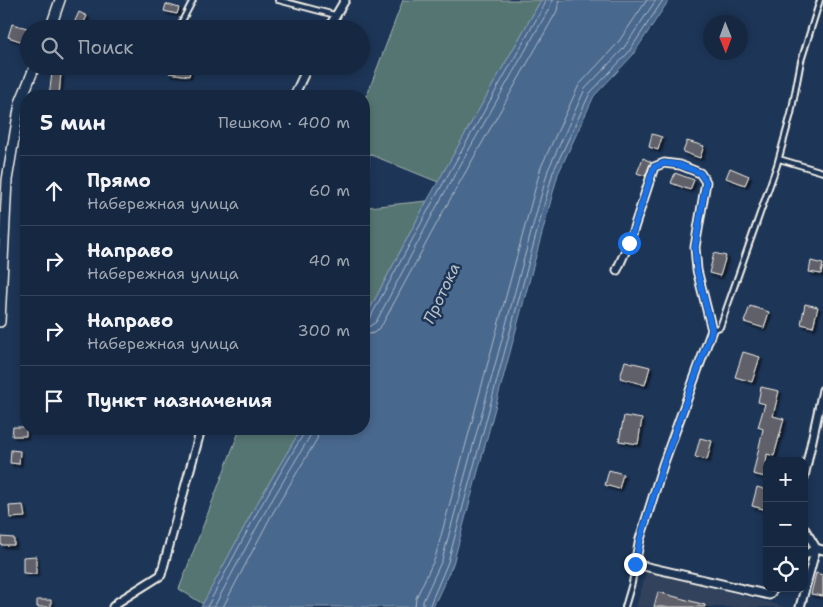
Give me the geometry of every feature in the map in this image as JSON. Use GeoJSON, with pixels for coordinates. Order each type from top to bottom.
{"type":"FeatureCollection","features":[{"type":"Feature","properties":{"kind":"street"},"geometry":{"type":"LineString","coordinates":[[54,20],[60,0]]}},
{"type":"Feature","properties":{"kind":"street"},"geometry":{"type":"LineString","coordinates":[[332,20],[344,0]]}},
{"type":"Feature","properties":{"kind":"street"},"geometry":{"type":"LineString","coordinates":[[25,90],[31,75]]}},
{"type":"Feature","properties":{"kind":"street"},"geometry":{"type":"LineString","coordinates":[[297,90],[304,75]]}},
{"type":"Feature","properties":{"kind":"street"},"geometry":{"type":"LineString","coordinates":[[0,322],[8,180],[20,103]]}},
{"type":"Feature","properties":{"kind":"street"},"geometry":{"type":"LineString","coordinates":[[617,270],[629,243],[654,167],[664,163],[680,165],[700,173],[706,182],[695,247],[697,270],[712,330],[663,465],[640,540],[635,564],[769,595],[772,592]]}},
{"type":"Feature","properties":{"kind":"street"},"geometry":{"type":"LineString","coordinates":[[808,459],[823,390]]}},
{"type":"Feature","properties":{"kind":"street"},"geometry":{"type":"LineString","coordinates":[[113,607],[161,574],[199,435]]}},
{"type":"Feature","properties":{"kind":"street"},"geometry":{"type":"LineString","coordinates":[[800,607],[819,549],[808,534]]}},
{"type":"Feature","properties":{"kind":"lane"},"geometry":{"type":"LineString","coordinates":[[183,20],[193,0]]}},
{"type":"Feature","properties":{"kind":"lane"},"geometry":{"type":"LineString","coordinates":[[278,0],[335,15]]}},
{"type":"Feature","properties":{"kind":"lane"},"geometry":{"type":"LineString","coordinates":[[712,330],[720,327],[779,159],[792,114],[801,61],[820,0]]}},
{"type":"Feature","properties":{"kind":"lane"},"geometry":{"type":"LineString","coordinates":[[779,159],[823,172]]}},
{"type":"Feature","properties":{"kind":"lane"},"geometry":{"type":"LineString","coordinates":[[625,607],[635,564]]}},
{"type":"Feature","properties":{"kind":"shaded area"},"geometry":{"type":"Polygon","coordinates":[[[647,570],[786,607],[636,607],[647,570]]]}},
{"type":"Feature","properties":{"kind":"green space"},"geometry":{"type":"Polygon","coordinates":[[[403,0],[541,0],[438,182],[370,154],[369,90],[403,0]]]}},
{"type":"Feature","properties":{"kind":"green space"},"geometry":{"type":"Polygon","coordinates":[[[427,201],[370,309],[370,207],[427,201]]]}},
{"type":"Feature","properties":{"kind":"green space"},"geometry":{"type":"Polygon","coordinates":[[[238,435],[297,435],[255,507],[203,604],[179,589],[238,435]]]}},
{"type":"Feature","properties":{"kind":"water","name":"Протока"},"geometry":{"type":"Polygon","coordinates":[[[541,0],[669,0],[632,56],[594,96],[558,174],[453,564],[433,607],[201,607],[255,507],[297,435],[370,435],[370,309],[427,201],[541,0]]]}},
{"type":"Feature","properties":{"kind":"building"},"geometry":{"type":"Polygon","coordinates":[[[166,4],[179,8],[177,14],[164,11],[166,4]]]}},
{"type":"Feature","properties":{"kind":"building"},"geometry":{"type":"Polygon","coordinates":[[[79,12],[87,16],[85,20],[75,20],[79,12]]]}},
{"type":"Feature","properties":{"kind":"building"},"geometry":{"type":"Polygon","coordinates":[[[12,24],[20,26],[20,41],[8,37],[12,24]]]}},
{"type":"Feature","properties":{"kind":"building"},"geometry":{"type":"Polygon","coordinates":[[[52,75],[61,75],[60,90],[50,90],[52,75]]]}},
{"type":"Feature","properties":{"kind":"building"},"geometry":{"type":"Polygon","coordinates":[[[652,134],[662,137],[658,150],[649,147],[652,134]]]}},
{"type":"Feature","properties":{"kind":"building"},"geometry":{"type":"Polygon","coordinates":[[[687,141],[704,146],[700,158],[683,152],[687,141]]]}},
{"type":"Feature","properties":{"kind":"building"},"geometry":{"type":"Polygon","coordinates":[[[643,158],[651,162],[645,176],[637,173],[643,158]]]}},
{"type":"Feature","properties":{"kind":"building"},"geometry":{"type":"Polygon","coordinates":[[[730,168],[749,176],[745,185],[726,178],[730,168]]]}},
{"type":"Feature","properties":{"kind":"building"},"geometry":{"type":"Polygon","coordinates":[[[675,173],[694,180],[690,190],[671,183],[675,173]]]}},
{"type":"Feature","properties":{"kind":"building"},"geometry":{"type":"Polygon","coordinates":[[[714,253],[726,256],[720,276],[709,273],[714,253]]]}},
{"type":"Feature","properties":{"kind":"building"},"geometry":{"type":"Polygon","coordinates":[[[811,261],[823,264],[821,274],[809,272],[811,261]]]}},
{"type":"Feature","properties":{"kind":"building"},"geometry":{"type":"Polygon","coordinates":[[[805,304],[818,307],[813,327],[801,324],[805,304]]]}},
{"type":"Feature","properties":{"kind":"building"},"geometry":{"type":"Polygon","coordinates":[[[750,306],[769,312],[764,328],[744,322],[750,306]]]}},
{"type":"Feature","properties":{"kind":"building"},"geometry":{"type":"Polygon","coordinates":[[[743,352],[760,357],[752,382],[735,377],[743,352]]]}},
{"type":"Feature","properties":{"kind":"building"},"geometry":{"type":"Polygon","coordinates":[[[625,361],[650,367],[645,385],[620,378],[625,361]]]}},
{"type":"Feature","properties":{"kind":"building"},"geometry":{"type":"Polygon","coordinates":[[[761,387],[779,391],[773,416],[784,419],[774,456],[767,454],[767,457],[763,457],[763,476],[753,474],[763,429],[758,427],[765,404],[758,402],[761,387]]]}},
{"type":"Feature","properties":{"kind":"building"},"geometry":{"type":"Polygon","coordinates":[[[624,416],[642,419],[638,444],[619,441],[624,416]]]}},
{"type":"Feature","properties":{"kind":"building"},"geometry":{"type":"Polygon","coordinates":[[[13,427],[20,427],[20,435],[26,435],[26,436],[12,436],[13,427]]]}},
{"type":"Feature","properties":{"kind":"building"},"geometry":{"type":"Polygon","coordinates":[[[700,438],[712,441],[707,460],[695,457],[700,438]]]}},
{"type":"Feature","properties":{"kind":"building"},"geometry":{"type":"Polygon","coordinates":[[[11,450],[20,451],[19,464],[10,463],[11,450]]]}},
{"type":"Feature","properties":{"kind":"building"},"geometry":{"type":"Polygon","coordinates":[[[609,470],[623,474],[619,489],[605,485],[609,470]]]}},
{"type":"Feature","properties":{"kind":"building"},"geometry":{"type":"Polygon","coordinates":[[[757,487],[763,489],[763,509],[752,506],[757,487]]]}},
{"type":"Feature","properties":{"kind":"building"},"geometry":{"type":"Polygon","coordinates":[[[23,505],[25,517],[10,518],[9,506],[23,505]]]}},
{"type":"Feature","properties":{"kind":"building"},"geometry":{"type":"Polygon","coordinates":[[[1,537],[14,538],[14,545],[1,545],[1,537]]]}},
{"type":"Feature","properties":{"kind":"building"},"geometry":{"type":"Polygon","coordinates":[[[36,556],[36,574],[23,573],[23,557],[36,556]]]}},
{"type":"Feature","properties":{"kind":"building"},"geometry":{"type":"Polygon","coordinates":[[[816,573],[823,575],[823,596],[811,594],[816,573]]]}},
{"type":"Feature","properties":{"kind":"building"},"geometry":{"type":"Polygon","coordinates":[[[658,592],[705,605],[705,607],[654,607],[658,592]]]}},
{"type":"Feature","properties":{"kind":"building"},"geometry":{"type":"Polygon","coordinates":[[[37,600],[51,600],[51,607],[37,607],[37,600]]]}},
{"type":"Feature","properties":{"kind":"route"},"geometry":{"type":"LineString","coordinates":[[629,243],[654,167],[664,163],[680,165],[700,173],[706,182],[695,247],[697,270],[712,330],[663,465],[640,540],[635,564]]}}]}
